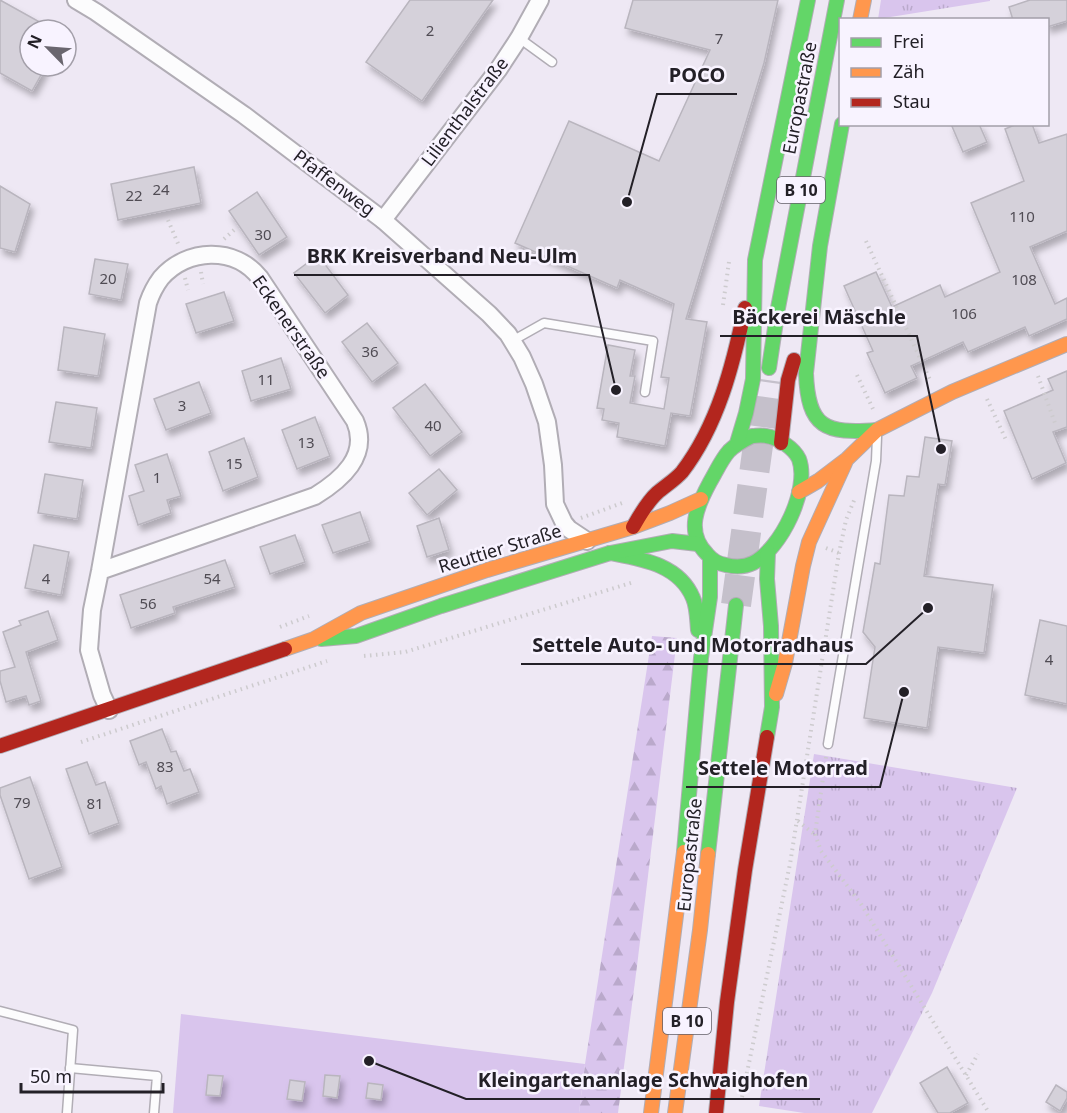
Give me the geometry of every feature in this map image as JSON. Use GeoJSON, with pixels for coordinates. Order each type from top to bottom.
{"type":"FeatureCollection","features":[{"type":"Feature","properties":{"kind":"main road"},"geometry":{"type":"LineString","coordinates":[[633,527],[655,495],[680,474],[717,410],[734,358],[808,0]]}},
{"type":"Feature","properties":{"kind":"main road","name":"Europastraße"},"geometry":{"type":"LineString","coordinates":[[767,380],[778,308],[837,0]]}},
{"type":"Feature","properties":{"kind":"main road"},"geometry":{"type":"LineString","coordinates":[[860,18],[864,0]]}},
{"type":"Feature","properties":{"kind":"main road"},"geometry":{"type":"LineString","coordinates":[[842,126],[820,246],[806,391],[813,415],[840,432],[858,432],[883,427]]}},
{"type":"Feature","properties":{"kind":"main road"},"geometry":{"type":"LineString","coordinates":[[737,443],[747,413],[753,379],[755,260]]}},
{"type":"Feature","properties":{"kind":"main road"},"geometry":{"type":"LineString","coordinates":[[782,443],[788,380],[813,306]]}},
{"type":"Feature","properties":{"kind":"main road"},"geometry":{"type":"LineString","coordinates":[[799,492],[847,459],[883,427],[938,399],[1067,344]]}},
{"type":"Feature","properties":{"kind":"main road"},"geometry":{"type":"LineString","coordinates":[[752,436],[768,436],[782,443],[798,458],[801,477],[799,492],[786,525],[768,552],[753,563],[736,566],[722,564],[711,558],[698,544],[694,517],[701,499],[726,455],[737,443],[752,436]]}},
{"type":"Feature","properties":{"kind":"main road"},"geometry":{"type":"LineString","coordinates":[[798,458],[819,461],[847,459]]}},
{"type":"Feature","properties":{"kind":"main road"},"geometry":{"type":"LineString","coordinates":[[717,1113],[727,1002],[745,870],[772,707],[785,663],[809,542],[847,459]]}},
{"type":"Feature","properties":{"kind":"main road","name":"Reuttier Straße"},"geometry":{"type":"LineString","coordinates":[[0,746],[314,639],[361,613],[487,570],[633,527],[701,499]]}},
{"type":"Feature","properties":{"kind":"main road","name":"Reuttier Straße"},"geometry":{"type":"LineString","coordinates":[[314,639],[356,636],[441,606],[610,553],[672,541],[698,544]]}},
{"type":"Feature","properties":{"kind":"main road"},"geometry":{"type":"LineString","coordinates":[[768,552],[772,707]]}},
{"type":"Feature","properties":{"kind":"main road"},"geometry":{"type":"LineString","coordinates":[[610,553],[659,565],[681,578],[693,599],[701,658]]}},
{"type":"Feature","properties":{"kind":"main road"},"geometry":{"type":"LineString","coordinates":[[651,1113],[682,876],[701,658],[710,597],[711,558]]}},
{"type":"Feature","properties":{"kind":"main road","name":"Europastraße"},"geometry":{"type":"LineString","coordinates":[[675,1113],[700,930],[736,605]]}},
{"type":"Feature","properties":{"kind":"main road","name":"Europastraße"},"geometry":{"type":"LineString","coordinates":[[694,1068],[700,930]]}},
{"type":"Feature","properties":{"kind":"street","name":"Pfaffenweg"},"geometry":{"type":"LineString","coordinates":[[76,0],[244,115],[383,220],[489,314],[508,334],[522,357],[534,384],[547,422],[555,504],[564,523]]}},
{"type":"Feature","properties":{"kind":"street","name":"Lilienthalstraße"},"geometry":{"type":"LineString","coordinates":[[383,220],[498,70],[540,0]]}},
{"type":"Feature","properties":{"kind":"street","name":"Eckenerstraße"},"geometry":{"type":"LineString","coordinates":[[100,571],[315,496],[342,477],[353,461],[359,434],[355,421],[256,273],[242,262],[222,255],[208,255],[185,261],[161,279],[153,289],[148,303],[92,610],[88,650],[109,710]]}},
{"type":"Feature","properties":{"kind":"street"},"geometry":{"type":"LineString","coordinates":[[564,523],[587,541]]}},
{"type":"Feature","properties":{"kind":"lane"},"geometry":{"type":"LineString","coordinates":[[519,38],[552,62]]}},
{"type":"Feature","properties":{"kind":"lane"},"geometry":{"type":"LineString","coordinates":[[512,341],[544,323],[653,341],[645,392]]}},
{"type":"Feature","properties":{"kind":"lane"},"geometry":{"type":"LineString","coordinates":[[828,744],[883,427]]}},
{"type":"Feature","properties":{"kind":"lane"},"geometry":{"type":"LineString","coordinates":[[587,541],[594,558]]}},
{"type":"Feature","properties":{"kind":"lane"},"geometry":{"type":"LineString","coordinates":[[0,1011],[73,1030],[67,1113]]}},
{"type":"Feature","properties":{"kind":"lane"},"geometry":{"type":"LineString","coordinates":[[70,1068],[157,1076],[154,1113]]}},
{"type":"Feature","properties":{"kind":"path"},"geometry":{"type":"LineString","coordinates":[[168,220],[185,261]]}},
{"type":"Feature","properties":{"kind":"path"},"geometry":{"type":"LineString","coordinates":[[866,241],[938,399]]}},
{"type":"Feature","properties":{"kind":"path"},"geometry":{"type":"LineString","coordinates":[[1029,360],[1038,376],[1055,423]]}},
{"type":"Feature","properties":{"kind":"path"},"geometry":{"type":"LineString","coordinates":[[857,375],[883,427]]}},
{"type":"Feature","properties":{"kind":"path"},"geometry":{"type":"LineString","coordinates":[[980,381],[1007,442]]}},
{"type":"Feature","properties":{"kind":"path"},"geometry":{"type":"LineString","coordinates":[[564,523],[628,501]]}},
{"type":"Feature","properties":{"kind":"path"},"geometry":{"type":"LineString","coordinates":[[742,1095],[777,933],[798,821],[839,553]]}},
{"type":"Feature","properties":{"kind":"path"},"geometry":{"type":"LineString","coordinates":[[362,656],[405,652],[637,581]]}},
{"type":"Feature","properties":{"kind":"path"},"geometry":{"type":"LineString","coordinates":[[76,744],[330,660]]}},
{"type":"Feature","properties":{"kind":"path"},"geometry":{"type":"LineString","coordinates":[[828,744],[815,834],[821,851],[861,904],[989,1113]]}},
{"type":"Feature","properties":{"kind":"path"},"geometry":{"type":"LineString","coordinates":[[798,821],[815,834]]}},
{"type":"Feature","properties":{"kind":"path"},"geometry":{"type":"LineString","coordinates":[[966,1075],[978,1054]]}},
{"type":"Feature","properties":{"kind":"green space"},"geometry":{"type":"Polygon","coordinates":[[[881,0],[990,0],[990,1],[878,18],[881,0]]]}},
{"type":"Feature","properties":{"kind":"green space"},"geometry":{"type":"Polygon","coordinates":[[[652,636],[677,638],[618,1113],[579,1113],[585,1064],[652,636]]]}},
{"type":"Feature","properties":{"kind":"green space"},"geometry":{"type":"Polygon","coordinates":[[[814,754],[1017,788],[932,993],[872,1113],[804,1113],[759,1106],[814,754]]]}},
{"type":"Feature","properties":{"kind":"green space"},"geometry":{"type":"Polygon","coordinates":[[[181,1014],[585,1064],[579,1113],[173,1113],[181,1014]]]}},
{"type":"Feature","properties":{"kind":"building"},"geometry":{"type":"Polygon","coordinates":[[[0,0],[32,18],[18,18],[18,78],[39,78],[32,91],[0,73],[0,0]]]}},
{"type":"Feature","properties":{"kind":"building"},"geometry":{"type":"Polygon","coordinates":[[[410,0],[493,0],[422,101],[366,62],[410,0]]]}},
{"type":"Feature","properties":{"kind":"building"},"geometry":{"type":"Polygon","coordinates":[[[633,0],[778,0],[764,63],[686,319],[707,322],[690,416],[671,413],[665,446],[617,437],[619,423],[602,420],[604,409],[597,408],[608,345],[635,350],[630,376],[635,376],[630,403],[664,409],[669,378],[661,377],[674,304],[620,280],[617,288],[515,243],[569,121],[659,161],[710,50],[625,28],[633,0]]]}},
{"type":"Feature","properties":{"kind":"building"},"geometry":{"type":"Polygon","coordinates":[[[1030,0],[1067,0],[1067,21],[1049,26],[1049,18],[1012,18],[1009,7],[1030,0]]]}},
{"type":"Feature","properties":{"kind":"building"},"geometry":{"type":"Polygon","coordinates":[[[952,126],[980,126],[987,142],[963,152],[952,126]]]}},
{"type":"Feature","properties":{"kind":"building"},"geometry":{"type":"Polygon","coordinates":[[[1012,126],[1033,126],[1039,143],[1067,134],[1067,231],[1030,247],[1055,304],[1067,298],[1067,319],[1029,336],[1025,327],[968,352],[963,342],[911,366],[917,378],[885,393],[867,353],[873,351],[844,286],[876,272],[892,307],[940,285],[945,297],[1000,272],[971,203],[1024,181],[1005,129],[1012,126]]]}},
{"type":"Feature","properties":{"kind":"building"},"geometry":{"type":"Polygon","coordinates":[[[194,167],[201,203],[118,220],[111,184],[194,167]]]}},
{"type":"Feature","properties":{"kind":"building"},"geometry":{"type":"Polygon","coordinates":[[[0,186],[30,204],[15,252],[0,248],[0,186]]]}},
{"type":"Feature","properties":{"kind":"building"},"geometry":{"type":"Polygon","coordinates":[[[257,192],[287,237],[259,255],[229,211],[257,192]]]}},
{"type":"Feature","properties":{"kind":"building"},"geometry":{"type":"Polygon","coordinates":[[[318,255],[348,295],[325,313],[294,273],[318,255]]]}},
{"type":"Feature","properties":{"kind":"building"},"geometry":{"type":"Polygon","coordinates":[[[95,259],[128,264],[121,300],[89,294],[95,259]]]}},
{"type":"Feature","properties":{"kind":"building"},"geometry":{"type":"Polygon","coordinates":[[[224,292],[234,321],[196,333],[186,304],[224,292]]]}},
{"type":"Feature","properties":{"kind":"building"},"geometry":{"type":"Polygon","coordinates":[[[367,323],[398,363],[372,382],[342,342],[367,323]]]}},
{"type":"Feature","properties":{"kind":"building"},"geometry":{"type":"Polygon","coordinates":[[[64,327],[105,334],[98,376],[58,370],[64,327]]]}},
{"type":"Feature","properties":{"kind":"building"},"geometry":{"type":"Polygon","coordinates":[[[281,358],[291,389],[251,401],[242,371],[281,358]]]}},
{"type":"Feature","properties":{"kind":"building"},"geometry":{"type":"Polygon","coordinates":[[[1067,371],[1067,427],[1053,432],[1066,463],[1032,479],[1004,411],[1053,390],[1048,379],[1067,371]]]}},
{"type":"Feature","properties":{"kind":"building"},"geometry":{"type":"Polygon","coordinates":[[[199,382],[211,413],[166,430],[154,399],[199,382]]]}},
{"type":"Feature","properties":{"kind":"building"},"geometry":{"type":"Polygon","coordinates":[[[425,384],[462,432],[430,456],[393,408],[425,384]]]}},
{"type":"Feature","properties":{"kind":"building"},"geometry":{"type":"Polygon","coordinates":[[[56,402],[97,408],[91,448],[49,442],[56,402]]]}},
{"type":"Feature","properties":{"kind":"building"},"geometry":{"type":"Polygon","coordinates":[[[315,417],[330,456],[297,469],[282,430],[315,417]]]}},
{"type":"Feature","properties":{"kind":"building"},"geometry":{"type":"Polygon","coordinates":[[[925,437],[952,441],[945,485],[938,484],[924,576],[993,585],[984,653],[938,647],[927,728],[864,718],[875,647],[863,632],[875,563],[880,564],[889,495],[904,496],[907,476],[919,477],[925,437]]]}},
{"type":"Feature","properties":{"kind":"building"},"geometry":{"type":"Polygon","coordinates":[[[244,438],[258,477],[223,491],[209,452],[244,438]]]}},
{"type":"Feature","properties":{"kind":"building"},"geometry":{"type":"Polygon","coordinates":[[[167,454],[181,496],[167,500],[171,513],[138,525],[129,496],[144,491],[135,465],[167,454]]]}},
{"type":"Feature","properties":{"kind":"building"},"geometry":{"type":"Polygon","coordinates":[[[439,469],[457,490],[427,515],[409,493],[439,469]]]}},
{"type":"Feature","properties":{"kind":"building"},"geometry":{"type":"Polygon","coordinates":[[[45,474],[83,480],[77,519],[38,513],[45,474]]]}},
{"type":"Feature","properties":{"kind":"building"},"geometry":{"type":"Polygon","coordinates":[[[360,512],[370,541],[333,553],[322,525],[360,512]]]}},
{"type":"Feature","properties":{"kind":"building"},"geometry":{"type":"Polygon","coordinates":[[[439,518],[449,550],[427,557],[417,526],[439,518]]]}},
{"type":"Feature","properties":{"kind":"building"},"geometry":{"type":"Polygon","coordinates":[[[295,535],[305,562],[270,574],[260,547],[295,535]]]}},
{"type":"Feature","properties":{"kind":"building"},"geometry":{"type":"Polygon","coordinates":[[[34,545],[69,552],[61,595],[25,588],[34,545]]]}},
{"type":"Feature","properties":{"kind":"building"},"geometry":{"type":"Polygon","coordinates":[[[225,560],[235,587],[173,607],[175,613],[131,628],[120,595],[225,560]]]}},
{"type":"Feature","properties":{"kind":"building"},"geometry":{"type":"Polygon","coordinates":[[[48,611],[58,640],[26,652],[41,701],[29,705],[26,696],[6,702],[0,681],[0,671],[15,667],[3,632],[21,625],[19,621],[48,611]]]}},
{"type":"Feature","properties":{"kind":"building"},"geometry":{"type":"Polygon","coordinates":[[[1040,620],[1067,626],[1067,704],[1025,695],[1040,620]]]}},
{"type":"Feature","properties":{"kind":"building"},"geometry":{"type":"Polygon","coordinates":[[[162,729],[171,752],[176,751],[184,771],[190,769],[199,792],[167,804],[161,786],[156,789],[146,762],[139,765],[130,741],[162,729]]]}},
{"type":"Feature","properties":{"kind":"building"},"geometry":{"type":"Polygon","coordinates":[[[87,762],[96,785],[105,782],[119,823],[89,834],[66,769],[87,762]]]}},
{"type":"Feature","properties":{"kind":"building"},"geometry":{"type":"Polygon","coordinates":[[[30,777],[62,867],[29,879],[0,795],[0,788],[30,777]]]}},
{"type":"Feature","properties":{"kind":"building"},"geometry":{"type":"Polygon","coordinates":[[[947,1067],[968,1103],[950,1113],[938,1113],[920,1083],[947,1067]]]}},
{"type":"Feature","properties":{"kind":"building"},"geometry":{"type":"Polygon","coordinates":[[[208,1075],[223,1076],[220,1096],[206,1095],[208,1075]]]}},
{"type":"Feature","properties":{"kind":"building"},"geometry":{"type":"Polygon","coordinates":[[[325,1075],[340,1076],[337,1098],[323,1096],[325,1075]]]}},
{"type":"Feature","properties":{"kind":"building"},"geometry":{"type":"Polygon","coordinates":[[[290,1080],[305,1082],[302,1101],[287,1099],[290,1080]]]}},
{"type":"Feature","properties":{"kind":"building"},"geometry":{"type":"Polygon","coordinates":[[[368,1083],[383,1085],[381,1100],[366,1098],[368,1083]]]}},
{"type":"Feature","properties":{"kind":"building"},"geometry":{"type":"Polygon","coordinates":[[[1056,1085],[1067,1092],[1067,1098],[1060,1111],[1046,1102],[1056,1085]]]}},
{"type":"Feature","properties":{"kind":"tunnel"},"geometry":{"type":"LineString","coordinates":[[736,605],[767,380]]}},
{"type":"Feature","properties":{"kind":"traffic: fast"},"geometry":{"type":"LineString","coordinates":[[737,443],[753,379],[755,260],[808,0]]}},
{"type":"Feature","properties":{"kind":"traffic: fast"},"geometry":{"type":"LineString","coordinates":[[769,368],[778,308],[837,0]]}},
{"type":"Feature","properties":{"kind":"traffic: fast"},"geometry":{"type":"LineString","coordinates":[[842,126],[820,246],[806,373],[807,391],[811,406],[823,424],[844,431],[877,430]]}},
{"type":"Feature","properties":{"kind":"traffic: fast"},"geometry":{"type":"LineString","coordinates":[[752,436],[775,438],[785,444],[799,459],[801,472],[797,501],[783,532],[763,556],[747,565],[718,563],[700,546],[696,537],[695,519],[701,500],[724,458],[734,446],[752,436]]}},
{"type":"Feature","properties":{"kind":"traffic: fast"},"geometry":{"type":"LineString","coordinates":[[321,639],[356,636],[441,606],[610,553],[672,541],[698,544]]}},
{"type":"Feature","properties":{"kind":"traffic: fast"},"geometry":{"type":"LineString","coordinates":[[767,737],[772,707],[768,552]]}},
{"type":"Feature","properties":{"kind":"traffic: fast"},"geometry":{"type":"LineString","coordinates":[[610,553],[658,565],[678,577],[687,587],[694,602],[698,630]]}},
{"type":"Feature","properties":{"kind":"traffic: fast"},"geometry":{"type":"LineString","coordinates":[[684,852],[701,658],[710,597],[710,558]]}},
{"type":"Feature","properties":{"kind":"traffic: fast"},"geometry":{"type":"LineString","coordinates":[[708,854],[736,605]]}},
{"type":"Feature","properties":{"kind":"traffic: slow"},"geometry":{"type":"LineString","coordinates":[[860,18],[864,0]]}},
{"type":"Feature","properties":{"kind":"traffic: slow"},"geometry":{"type":"LineString","coordinates":[[799,492],[847,459],[877,430],[952,392],[1067,344]]}},
{"type":"Feature","properties":{"kind":"traffic: slow"},"geometry":{"type":"LineString","coordinates":[[776,694],[785,663],[809,542],[845,463]]}},
{"type":"Feature","properties":{"kind":"traffic: slow"},"geometry":{"type":"LineString","coordinates":[[285,649],[314,639],[361,613],[487,570],[633,527],[701,499]]}},
{"type":"Feature","properties":{"kind":"traffic: slow"},"geometry":{"type":"LineString","coordinates":[[651,1113],[684,852]]}},
{"type":"Feature","properties":{"kind":"traffic: slow"},"geometry":{"type":"LineString","coordinates":[[675,1113],[708,854]]}},
{"type":"Feature","properties":{"kind":"traffic: jam"},"geometry":{"type":"LineString","coordinates":[[633,527],[653,497],[682,472],[705,435],[729,373],[745,308]]}},
{"type":"Feature","properties":{"kind":"traffic: jam"},"geometry":{"type":"LineString","coordinates":[[781,443],[788,380],[794,360]]}},
{"type":"Feature","properties":{"kind":"traffic: jam"},"geometry":{"type":"LineString","coordinates":[[0,746],[285,649]]}},
{"type":"Feature","properties":{"kind":"traffic: jam"},"geometry":{"type":"LineString","coordinates":[[716,1113],[727,1002],[745,870],[767,737]]}},
{"type":"Feature","properties":{"kind":"place","name":"POCO"},"geometry":{"type":"Point","coordinates":[627,202]}},
{"type":"Feature","properties":{"kind":"place","name":"BRK Kreisverband Neu-Ulm"},"geometry":{"type":"Point","coordinates":[616,390]}},
{"type":"Feature","properties":{"kind":"place","name":"Bäckerei Mäschle"},"geometry":{"type":"Point","coordinates":[941,449]}},
{"type":"Feature","properties":{"kind":"place","name":"Settele Auto- und Motorradhaus"},"geometry":{"type":"Point","coordinates":[928,608]}},
{"type":"Feature","properties":{"kind":"place","name":"Settele Motorrad"},"geometry":{"type":"Point","coordinates":[904,692]}},
{"type":"Feature","properties":{"kind":"place","name":"Kleingartenanlage Schwaighofen"},"geometry":{"type":"Point","coordinates":[369,1061]}}]}
